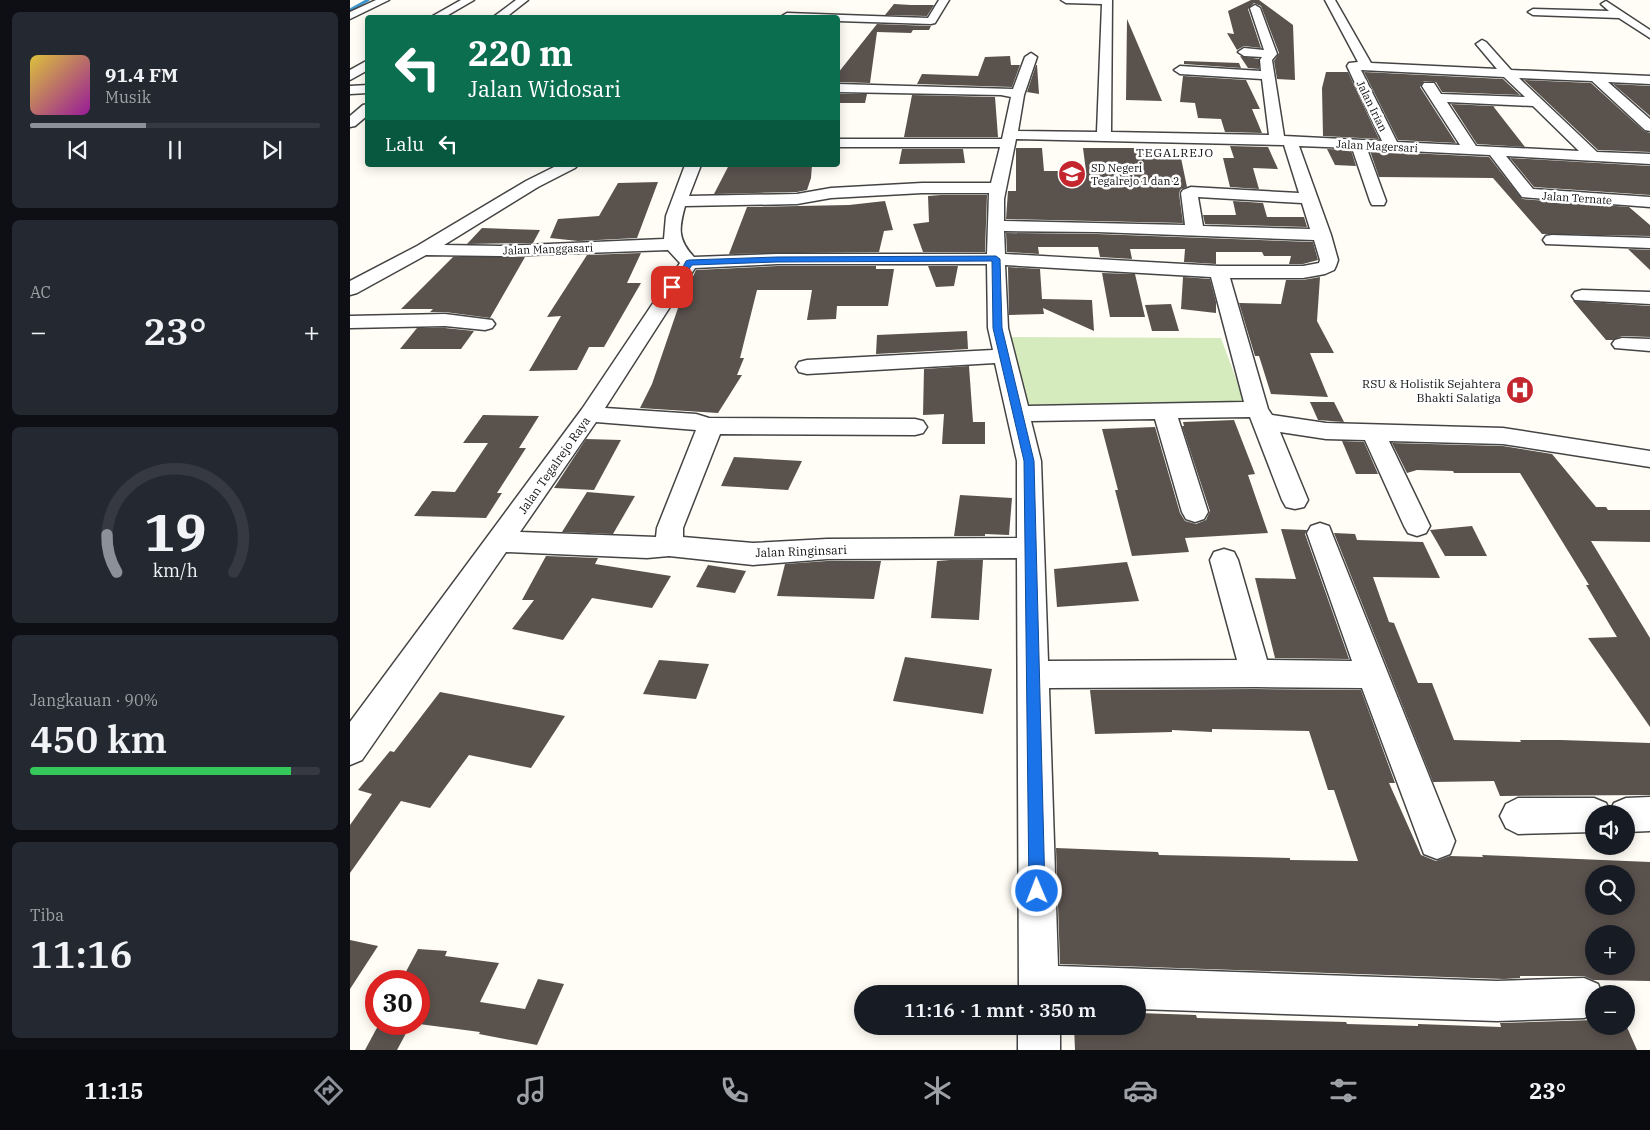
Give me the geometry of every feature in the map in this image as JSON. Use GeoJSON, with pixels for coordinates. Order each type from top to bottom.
{"type":"FeatureCollection","features":[{"type":"Feature","properties":{"kind":"street"},"geometry":{"type":"LineString","coordinates":[[350,5],[361,0]]}},
{"type":"Feature","properties":{"kind":"street"},"geometry":{"type":"LineString","coordinates":[[350,16],[384,0]]}},
{"type":"Feature","properties":{"kind":"street"},"geometry":{"type":"LineString","coordinates":[[501,15],[523,0]]}},
{"type":"Feature","properties":{"kind":"street"},"geometry":{"type":"LineString","coordinates":[[840,18],[932,21],[943,0]]}},
{"type":"Feature","properties":{"kind":"street"},"geometry":{"type":"LineString","coordinates":[[1066,0],[1107,0],[1104,136]]}},
{"type":"Feature","properties":{"kind":"street","name":"Jalan Irian"},"geometry":{"type":"LineString","coordinates":[[1330,0],[1392,146]]}},
{"type":"Feature","properties":{"kind":"street"},"geometry":{"type":"LineString","coordinates":[[1601,0],[1650,36]]}},
{"type":"Feature","properties":{"kind":"street"},"geometry":{"type":"LineString","coordinates":[[442,15],[472,4]]}},
{"type":"Feature","properties":{"kind":"street"},"geometry":{"type":"LineString","coordinates":[[461,15],[472,4]]}},
{"type":"Feature","properties":{"kind":"street"},"geometry":{"type":"LineString","coordinates":[[692,167],[679,201],[672,236],[674,244],[689,263],[777,259],[984,259],[1219,272],[1303,272],[1318,270],[1327,266],[1329,260],[1310,199],[1284,141],[1268,75],[1268,57],[1255,8]]}},
{"type":"Feature","properties":{"kind":"street"},"geometry":{"type":"LineString","coordinates":[[1533,12],[1642,15]]}},
{"type":"Feature","properties":{"kind":"street"},"geometry":{"type":"LineString","coordinates":[[788,13],[805,15]]}},
{"type":"Feature","properties":{"kind":"street"},"geometry":{"type":"LineString","coordinates":[[1482,44],[1508,74],[1594,157]]}},
{"type":"Feature","properties":{"kind":"street"},"geometry":{"type":"LineString","coordinates":[[1244,52],[1268,57]]}},
{"type":"Feature","properties":{"kind":"street"},"geometry":{"type":"LineString","coordinates":[[1031,57],[1018,94],[998,188],[995,226],[984,259],[1003,356],[1020,414],[1029,461],[1039,985]]}},
{"type":"Feature","properties":{"kind":"street"},"geometry":{"type":"LineString","coordinates":[[350,76],[365,66]]}},
{"type":"Feature","properties":{"kind":"street"},"geometry":{"type":"LineString","coordinates":[[1359,66],[1650,80]]}},
{"type":"Feature","properties":{"kind":"street"},"geometry":{"type":"LineString","coordinates":[[1419,69],[1471,150]]}},
{"type":"Feature","properties":{"kind":"street"},"geometry":{"type":"LineString","coordinates":[[1180,70],[1216,77],[1268,75]]}},
{"type":"Feature","properties":{"kind":"street"},"geometry":{"type":"LineString","coordinates":[[1596,78],[1650,127]]}},
{"type":"Feature","properties":{"kind":"street"},"geometry":{"type":"LineString","coordinates":[[840,88],[989,91],[1018,94]]}},
{"type":"Feature","properties":{"kind":"street"},"geometry":{"type":"LineString","coordinates":[[350,90],[365,89]]}},
{"type":"Feature","properties":{"kind":"street"},"geometry":{"type":"LineString","coordinates":[[1437,98],[1536,102]]}},
{"type":"Feature","properties":{"kind":"street"},"geometry":{"type":"LineString","coordinates":[[355,129],[365,113]]}},
{"type":"Feature","properties":{"kind":"street","name":"Jalan Magersari"},"geometry":{"type":"LineString","coordinates":[[840,143],[1104,136],[1358,144],[1650,159]]}},
{"type":"Feature","properties":{"kind":"street"},"geometry":{"type":"LineString","coordinates":[[1358,144],[1378,201]]}},
{"type":"Feature","properties":{"kind":"street","name":"Jalan Ternate"},"geometry":{"type":"LineString","coordinates":[[1495,152],[1528,194],[1650,202]]}},
{"type":"Feature","properties":{"kind":"street"},"geometry":{"type":"LineString","coordinates":[[350,289],[423,250],[532,184],[566,167]]}},
{"type":"Feature","properties":{"kind":"street"},"geometry":{"type":"LineString","coordinates":[[679,201],[797,199],[831,193],[922,188],[998,188]]}},
{"type":"Feature","properties":{"kind":"street"},"geometry":{"type":"LineString","coordinates":[[1195,231],[1189,193],[1191,192],[1310,199]]}},
{"type":"Feature","properties":{"kind":"street"},"geometry":{"type":"LineString","coordinates":[[995,226],[1322,235]]}},
{"type":"Feature","properties":{"kind":"street"},"geometry":{"type":"LineString","coordinates":[[1552,240],[1650,243]]}},
{"type":"Feature","properties":{"kind":"street","name":"Jalan Manggasari"},"geometry":{"type":"LineString","coordinates":[[423,250],[500,251],[674,244]]}},
{"type":"Feature","properties":{"kind":"street","name":"Jalan Tegalrejo Raya"},"geometry":{"type":"LineString","coordinates":[[350,749],[590,414],[689,263]]}},
{"type":"Feature","properties":{"kind":"street"},"geometry":{"type":"LineString","coordinates":[[350,270],[379,273]]}},
{"type":"Feature","properties":{"kind":"street"},"geometry":{"type":"LineString","coordinates":[[1219,272],[1261,415],[1295,500]]}},
{"type":"Feature","properties":{"kind":"street"},"geometry":{"type":"LineString","coordinates":[[1582,296],[1650,298]]}},
{"type":"Feature","properties":{"kind":"street"},"geometry":{"type":"LineString","coordinates":[[350,322],[446,320],[485,324]]}},
{"type":"Feature","properties":{"kind":"street"},"geometry":{"type":"LineString","coordinates":[[1622,344],[1650,345]]}},
{"type":"Feature","properties":{"kind":"street"},"geometry":{"type":"LineString","coordinates":[[807,367],[1003,356]]}},
{"type":"Feature","properties":{"kind":"street"},"geometry":{"type":"LineString","coordinates":[[1020,414],[1164,411],[1261,415],[1326,431],[1503,436],[1650,459]]}},
{"type":"Feature","properties":{"kind":"street"},"geometry":{"type":"LineString","coordinates":[[1164,411],[1195,512]]}},
{"type":"Feature","properties":{"kind":"street"},"geometry":{"type":"LineString","coordinates":[[590,414],[696,422],[708,426],[915,427]]}},
{"type":"Feature","properties":{"kind":"street"},"geometry":{"type":"LineString","coordinates":[[669,546],[670,528],[708,434],[708,426]]}},
{"type":"Feature","properties":{"kind":"street"},"geometry":{"type":"LineString","coordinates":[[1372,432],[1417,526]]}},
{"type":"Feature","properties":{"kind":"street"},"geometry":{"type":"LineString","coordinates":[[1320,533],[1372,675],[1438,841]]}},
{"type":"Feature","properties":{"kind":"street","name":"Jalan Ringinsari"},"geometry":{"type":"LineString","coordinates":[[500,541],[647,548],[669,546],[752,554],[827,549],[1030,548]]}},
{"type":"Feature","properties":{"kind":"street"},"geometry":{"type":"LineString","coordinates":[[1224,560],[1256,674]]}},
{"type":"Feature","properties":{"kind":"street"},"geometry":{"type":"LineString","coordinates":[[1033,675],[1372,675]]}},
{"type":"Feature","properties":{"kind":"street"},"geometry":{"type":"LineString","coordinates":[[1635,815],[1650,814]]}},
{"type":"Feature","properties":{"kind":"street"},"geometry":{"type":"LineString","coordinates":[[1518,816],[1585,815]]}},
{"type":"Feature","properties":{"kind":"street"},"geometry":{"type":"LineString","coordinates":[[1146,992],[1497,1001],[1584,998]]}},
{"type":"Feature","properties":{"kind":"street"},"geometry":{"type":"LineString","coordinates":[[1039,1035],[1039,1050]]}},
{"type":"Feature","properties":{"kind":"green space"},"geometry":{"type":"Polygon","coordinates":[[[1009,337],[1221,338],[1246,406],[1024,410],[1009,337]]]}},
{"type":"Feature","properties":{"kind":"building"},"geometry":{"type":"Polygon","coordinates":[[[1251,0],[1259,0],[1293,25],[1295,80],[1277,79],[1274,61],[1279,53],[1261,6],[1254,3],[1248,9],[1261,48],[1244,46],[1237,50],[1227,33],[1234,34],[1228,11],[1251,0]]]}},
{"type":"Feature","properties":{"kind":"building"},"geometry":{"type":"Polygon","coordinates":[[[894,4],[934,5],[927,16],[885,15],[894,4]]]}},
{"type":"Feature","properties":{"kind":"building"},"geometry":{"type":"Polygon","coordinates":[[[1127,19],[1162,101],[1126,100],[1127,19]]]}},
{"type":"Feature","properties":{"kind":"building"},"geometry":{"type":"Polygon","coordinates":[[[877,24],[931,26],[929,30],[913,30],[911,33],[877,32],[870,83],[840,82],[840,70],[877,24]]]}},
{"type":"Feature","properties":{"kind":"building"},"geometry":{"type":"Polygon","coordinates":[[[1010,56],[1011,65],[1020,65],[1012,87],[917,84],[922,74],[978,76],[985,57],[1010,56]]]}},
{"type":"Feature","properties":{"kind":"building"},"geometry":{"type":"Polygon","coordinates":[[[1240,56],[1259,59],[1259,69],[1248,68],[1240,56]]]}},
{"type":"Feature","properties":{"kind":"building"},"geometry":{"type":"Polygon","coordinates":[[[1184,61],[1239,63],[1241,68],[1184,64],[1184,61]]]}},
{"type":"Feature","properties":{"kind":"building"},"geometry":{"type":"Polygon","coordinates":[[[1037,65],[1039,94],[1027,92],[1037,65]]]}},
{"type":"Feature","properties":{"kind":"building"},"geometry":{"type":"Polygon","coordinates":[[[1326,72],[1348,72],[1379,139],[1323,136],[1322,88],[1326,72]]]}},
{"type":"Feature","properties":{"kind":"building"},"geometry":{"type":"Polygon","coordinates":[[[1364,72],[1503,79],[1520,95],[1442,92],[1436,82],[1424,81],[1420,87],[1456,143],[1398,140],[1364,72]]]}},
{"type":"Feature","properties":{"kind":"building"},"geometry":{"type":"Polygon","coordinates":[[[1183,76],[1246,80],[1260,109],[1252,109],[1262,133],[1225,132],[1221,119],[1198,118],[1195,103],[1180,102],[1183,76]]]}},
{"type":"Feature","properties":{"kind":"building"},"geometry":{"type":"Polygon","coordinates":[[[1524,80],[1591,83],[1644,131],[1650,133],[1650,152],[1598,150],[1524,80]]]}},
{"type":"Feature","properties":{"kind":"building"},"geometry":{"type":"Polygon","coordinates":[[[1613,84],[1650,86],[1650,116],[1613,84]]]}},
{"type":"Feature","properties":{"kind":"building"},"geometry":{"type":"Polygon","coordinates":[[[840,94],[867,94],[865,103],[840,103],[840,94]]]}},
{"type":"Feature","properties":{"kind":"building"},"geometry":{"type":"Polygon","coordinates":[[[912,95],[995,97],[998,137],[904,137],[912,95]]]}},
{"type":"Feature","properties":{"kind":"building"},"geometry":{"type":"Polygon","coordinates":[[[1451,104],[1493,106],[1525,147],[1477,144],[1451,104]]]}},
{"type":"Feature","properties":{"kind":"building"},"geometry":{"type":"Polygon","coordinates":[[[1230,146],[1268,147],[1278,169],[1253,168],[1259,189],[1230,187],[1223,158],[1234,158],[1230,146]]]}},
{"type":"Feature","properties":{"kind":"building"},"geometry":{"type":"Polygon","coordinates":[[[1016,148],[1042,148],[1044,171],[1086,171],[1083,148],[1142,148],[1145,158],[1181,158],[1187,187],[1181,189],[1179,193],[1183,223],[1006,219],[1008,191],[1016,191],[1016,148]]]}},
{"type":"Feature","properties":{"kind":"building"},"geometry":{"type":"Polygon","coordinates":[[[902,149],[963,149],[965,163],[899,164],[902,149]]]}},
{"type":"Feature","properties":{"kind":"building"},"geometry":{"type":"Polygon","coordinates":[[[1327,149],[1351,150],[1356,166],[1335,165],[1327,149]]]}},
{"type":"Feature","properties":{"kind":"building"},"geometry":{"type":"Polygon","coordinates":[[[1370,151],[1489,157],[1522,199],[1629,207],[1650,225],[1650,236],[1542,234],[1493,178],[1379,177],[1370,151]]]}},
{"type":"Feature","properties":{"kind":"building"},"geometry":{"type":"Polygon","coordinates":[[[1510,158],[1650,166],[1650,195],[1534,187],[1510,158]]]}},
{"type":"Feature","properties":{"kind":"building"},"geometry":{"type":"Polygon","coordinates":[[[728,167],[812,167],[807,190],[797,192],[714,194],[728,167]]]}},
{"type":"Feature","properties":{"kind":"building"},"geometry":{"type":"Polygon","coordinates":[[[658,182],[637,238],[578,241],[550,238],[558,219],[599,216],[618,183],[658,182]]]}},
{"type":"Feature","properties":{"kind":"building"},"geometry":{"type":"Polygon","coordinates":[[[987,195],[985,252],[923,252],[913,224],[929,222],[928,196],[987,195]]]}},
{"type":"Feature","properties":{"kind":"building"},"geometry":{"type":"Polygon","coordinates":[[[885,201],[893,230],[884,231],[879,252],[729,254],[747,207],[849,205],[885,201]]]}},
{"type":"Feature","properties":{"kind":"building"},"geometry":{"type":"Polygon","coordinates":[[[1233,201],[1263,203],[1267,217],[1304,217],[1307,227],[1205,224],[1203,215],[1236,215],[1233,201]]]}},
{"type":"Feature","properties":{"kind":"building"},"geometry":{"type":"Polygon","coordinates":[[[482,228],[540,230],[533,243],[467,244],[482,228]]]}},
{"type":"Feature","properties":{"kind":"building"},"geometry":{"type":"Polygon","coordinates":[[[1006,233],[1097,234],[1313,242],[1318,260],[1303,264],[1289,264],[1291,256],[1264,256],[1262,252],[1216,252],[1216,264],[1184,262],[1185,249],[1130,249],[1132,259],[1100,257],[1098,247],[1038,247],[1039,254],[1007,252],[1006,233]]]}},
{"type":"Feature","properties":{"kind":"building"},"geometry":{"type":"Polygon","coordinates":[[[1628,249],[1650,250],[1650,270],[1628,249]]]}},
{"type":"Feature","properties":{"kind":"building"},"geometry":{"type":"Polygon","coordinates":[[[641,253],[627,283],[641,283],[604,347],[589,347],[577,370],[529,371],[561,316],[547,317],[587,255],[641,253]]]}},
{"type":"Feature","properties":{"kind":"building"},"geometry":{"type":"Polygon","coordinates":[[[453,257],[525,257],[490,318],[430,312],[433,309],[401,309],[453,257]]]}},
{"type":"Feature","properties":{"kind":"building"},"geometry":{"type":"Polygon","coordinates":[[[777,266],[876,266],[876,269],[894,269],[888,306],[837,306],[836,319],[807,320],[812,290],[757,290],[740,358],[744,358],[737,375],[742,375],[718,413],[640,408],[652,384],[678,308],[696,270],[777,266]]]}},
{"type":"Feature","properties":{"kind":"building"},"geometry":{"type":"Polygon","coordinates":[[[928,266],[958,266],[954,286],[936,287],[928,266]]]}},
{"type":"Feature","properties":{"kind":"building"},"geometry":{"type":"Polygon","coordinates":[[[1008,267],[1040,269],[1042,299],[1092,300],[1094,331],[1043,308],[1044,314],[1009,315],[1008,267]]]}},
{"type":"Feature","properties":{"kind":"building"},"geometry":{"type":"Polygon","coordinates":[[[1102,273],[1135,274],[1145,317],[1110,317],[1102,273]]]}},
{"type":"Feature","properties":{"kind":"building"},"geometry":{"type":"Polygon","coordinates":[[[1183,277],[1210,279],[1216,302],[1216,313],[1181,309],[1183,277]]]}},
{"type":"Feature","properties":{"kind":"building"},"geometry":{"type":"Polygon","coordinates":[[[1320,277],[1317,321],[1334,353],[1310,353],[1328,397],[1271,394],[1259,356],[1255,356],[1239,303],[1281,304],[1286,280],[1320,277]]]}},
{"type":"Feature","properties":{"kind":"building"},"geometry":{"type":"Polygon","coordinates":[[[1573,301],[1650,306],[1650,337],[1622,336],[1613,340],[1606,340],[1573,301]]]}},
{"type":"Feature","properties":{"kind":"building"},"geometry":{"type":"Polygon","coordinates":[[[1171,304],[1179,331],[1152,331],[1145,305],[1171,304]]]}},
{"type":"Feature","properties":{"kind":"building"},"geometry":{"type":"Polygon","coordinates":[[[417,328],[474,331],[461,349],[400,349],[417,328]]]}},
{"type":"Feature","properties":{"kind":"building"},"geometry":{"type":"Polygon","coordinates":[[[967,331],[968,349],[876,354],[877,335],[967,331]]]}},
{"type":"Feature","properties":{"kind":"building"},"geometry":{"type":"Polygon","coordinates":[[[969,366],[973,422],[985,422],[985,444],[942,444],[944,414],[923,415],[924,369],[969,366]]]}},
{"type":"Feature","properties":{"kind":"building"},"geometry":{"type":"Polygon","coordinates":[[[1310,402],[1334,402],[1344,422],[1318,420],[1310,402]]]}},
{"type":"Feature","properties":{"kind":"building"},"geometry":{"type":"Polygon","coordinates":[[[483,415],[539,416],[519,448],[526,448],[497,493],[502,493],[486,518],[414,516],[432,491],[455,492],[488,443],[463,443],[483,415]]]}},
{"type":"Feature","properties":{"kind":"building"},"geometry":{"type":"Polygon","coordinates":[[[1234,420],[1255,474],[1248,475],[1268,533],[1185,538],[1189,552],[1132,556],[1115,490],[1118,490],[1102,429],[1155,427],[1180,513],[1185,521],[1196,524],[1206,520],[1210,511],[1182,426],[1184,426],[1183,422],[1234,420]]]}},
{"type":"Feature","properties":{"kind":"building"},"geometry":{"type":"Polygon","coordinates":[[[586,439],[621,440],[594,490],[554,488],[586,439]]]}},
{"type":"Feature","properties":{"kind":"building"},"geometry":{"type":"Polygon","coordinates":[[[1342,441],[1364,442],[1378,474],[1356,474],[1342,441]]]}},
{"type":"Feature","properties":{"kind":"building"},"geometry":{"type":"Polygon","coordinates":[[[1392,443],[1503,446],[1552,454],[1596,507],[1606,507],[1608,510],[1650,510],[1650,542],[1591,541],[1650,638],[1650,727],[1588,638],[1617,637],[1586,585],[1589,585],[1520,473],[1454,473],[1453,471],[1417,470],[1407,473],[1392,443]]]}},
{"type":"Feature","properties":{"kind":"building"},"geometry":{"type":"Polygon","coordinates":[[[734,457],[802,461],[788,490],[721,486],[734,457]]]}},
{"type":"Feature","properties":{"kind":"building"},"geometry":{"type":"Polygon","coordinates":[[[587,492],[635,496],[613,534],[562,532],[587,492]]]}},
{"type":"Feature","properties":{"kind":"building"},"geometry":{"type":"Polygon","coordinates":[[[960,495],[1012,498],[1009,535],[954,536],[960,495]]]}},
{"type":"Feature","properties":{"kind":"building"},"geometry":{"type":"Polygon","coordinates":[[[1472,526],[1487,556],[1445,556],[1430,530],[1472,526]]]}},
{"type":"Feature","properties":{"kind":"building"},"geometry":{"type":"Polygon","coordinates":[[[1281,529],[1307,530],[1305,534],[1349,659],[1275,658],[1255,578],[1296,579],[1281,529]]]}},
{"type":"Feature","properties":{"kind":"building"},"geometry":{"type":"Polygon","coordinates":[[[1334,533],[1355,534],[1357,540],[1423,542],[1440,578],[1373,577],[1389,622],[1394,623],[1418,683],[1432,683],[1454,740],[1521,742],[1520,740],[1561,740],[1650,743],[1650,795],[1500,796],[1494,781],[1433,782],[1334,533]]]}},
{"type":"Feature","properties":{"kind":"building"},"geometry":{"type":"Polygon","coordinates":[[[546,556],[598,558],[595,564],[671,576],[652,608],[592,598],[563,640],[512,629],[534,600],[522,600],[546,556]]]}},
{"type":"Feature","properties":{"kind":"building"},"geometry":{"type":"Polygon","coordinates":[[[983,560],[979,620],[931,618],[937,561],[983,560]]]}},
{"type":"Feature","properties":{"kind":"building"},"geometry":{"type":"Polygon","coordinates":[[[827,561],[881,561],[874,599],[777,596],[785,564],[827,561]]]}},
{"type":"Feature","properties":{"kind":"building"},"geometry":{"type":"Polygon","coordinates":[[[1127,562],[1139,601],[1057,607],[1054,569],[1127,562]]]}},
{"type":"Feature","properties":{"kind":"building"},"geometry":{"type":"Polygon","coordinates":[[[708,565],[746,571],[735,593],[696,587],[708,565]]]}},
{"type":"Feature","properties":{"kind":"building"},"geometry":{"type":"Polygon","coordinates":[[[905,657],[992,669],[983,714],[893,701],[905,657]]]}},
{"type":"Feature","properties":{"kind":"building"},"geometry":{"type":"Polygon","coordinates":[[[659,660],[709,664],[696,699],[643,694],[659,660]]]}},
{"type":"Feature","properties":{"kind":"building"},"geometry":{"type":"Polygon","coordinates":[[[1090,690],[1361,690],[1395,783],[1389,783],[1421,855],[1436,861],[1450,856],[1483,857],[1482,855],[1650,862],[1650,981],[1593,980],[1584,976],[1520,976],[1520,978],[1504,979],[1060,964],[1056,848],[1158,852],[1159,855],[1358,861],[1334,790],[1328,790],[1309,731],[1212,729],[1212,732],[1172,730],[1172,732],[1095,734],[1090,690]]]}},
{"type":"Feature","properties":{"kind":"building"},"geometry":{"type":"Polygon","coordinates":[[[440,692],[565,716],[531,768],[469,755],[430,808],[401,801],[350,873],[350,825],[372,794],[358,790],[390,751],[394,752],[440,692]]]}},
{"type":"Feature","properties":{"kind":"building"},"geometry":{"type":"Polygon","coordinates":[[[350,940],[378,946],[350,989],[350,940]]]}},
{"type":"Feature","properties":{"kind":"building"},"geometry":{"type":"Polygon","coordinates":[[[418,949],[447,951],[445,956],[499,963],[480,1002],[525,1009],[538,979],[564,984],[537,1045],[479,1034],[480,1032],[430,1025],[430,970],[407,970],[418,949]]]}},
{"type":"Feature","properties":{"kind":"building"},"geometry":{"type":"Polygon","coordinates":[[[1146,1013],[1196,1015],[1197,1018],[1418,1026],[1418,1024],[1501,1027],[1500,1023],[1585,1020],[1585,1035],[1630,1035],[1637,1050],[1075,1050],[1074,1035],[1146,1035],[1146,1013]]]}},
{"type":"Feature","properties":{"kind":"building"},"geometry":{"type":"Polygon","coordinates":[[[373,1035],[405,1035],[397,1050],[365,1050],[373,1035]]]}},
{"type":"Feature","properties":{"kind":"waterway"},"geometry":{"type":"LineString","coordinates":[[350,10],[368,0]]}},
{"type":"Feature","properties":{"kind":"place","name":"SD Negeri Tegalrejo 1 dan 2"},"geometry":{"type":"Point","coordinates":[1072,174]}},
{"type":"Feature","properties":{"kind":"place","name":"RSU & Holistik Sejahtera Bhakti Salatiga"},"geometry":{"type":"Point","coordinates":[1520,390]}},
{"type":"Feature","properties":{"kind":"district","name":"TEGALREJO"},"geometry":{"type":"Point","coordinates":[1175,152]}},
{"type":"Feature","properties":{"kind":"route"},"geometry":{"type":"LineString","coordinates":[[672,287],[685,272],[689,263],[777,259],[996,259],[998,328],[1003,356],[1020,414],[1029,461],[1037,891]]}}]}
